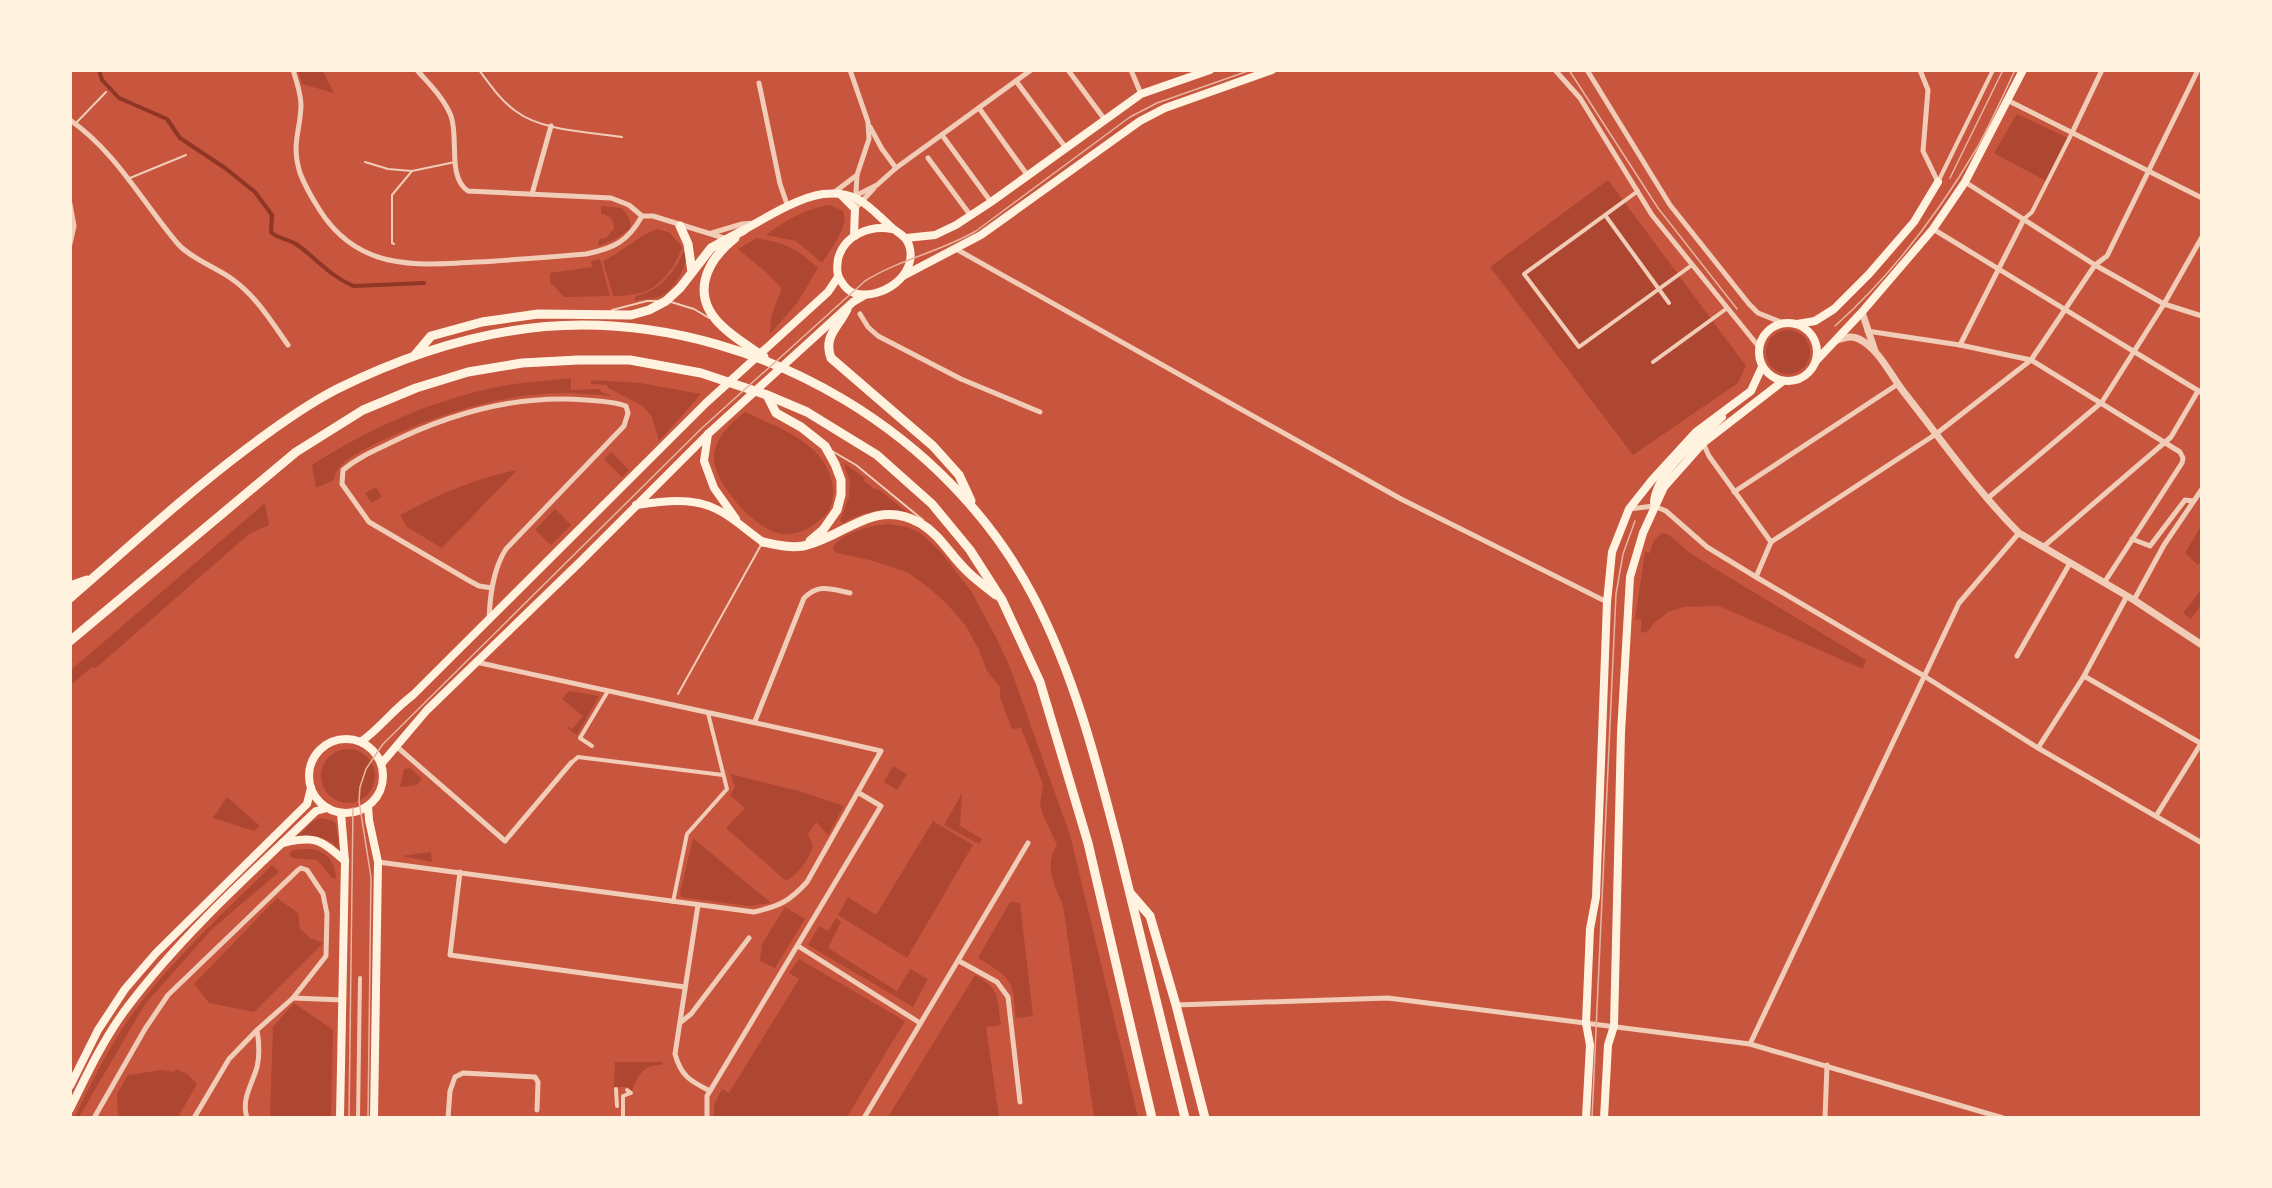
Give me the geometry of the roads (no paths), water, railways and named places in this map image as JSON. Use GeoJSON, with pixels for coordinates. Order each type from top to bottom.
{"type":"FeatureCollection","features":[{"type":"Feature","properties":{"kind":"highway"},"geometry":{"type":"LineString","coordinates":[[680,226],[688,244],[692,272]]}},
{"type":"Feature","properties":{"kind":"highway"},"geometry":{"type":"LineString","coordinates":[[415,354],[431,336],[482,322],[538,314],[631,315],[649,310],[666,301],[680,288],[711,248],[744,230]]}},
{"type":"Feature","properties":{"kind":"highway"},"geometry":{"type":"LineString","coordinates":[[729,239],[705,274],[704,291],[707,303],[719,324],[771,362]]}},
{"type":"Feature","properties":{"kind":"highway"},"geometry":{"type":"LineString","coordinates":[[847,309],[828,339],[827,347],[831,358],[933,446],[959,475],[973,506]]}},
{"type":"Feature","properties":{"kind":"highway"},"geometry":{"type":"LineString","coordinates":[[70,598],[204,481],[282,422],[334,391],[415,354],[467,339],[522,330],[579,325],[635,328],[678,334],[771,362],[809,380],[888,428],[922,456],[973,506],[1008,553],[1049,627],[1094,754],[1185,1118]]}},
{"type":"Feature","properties":{"kind":"highway"},"geometry":{"type":"LineString","coordinates":[[70,641],[296,452],[363,410],[416,388],[468,372],[522,363],[630,360],[701,373],[767,395],[807,412],[877,455],[932,504],[970,550],[1002,600],[1040,682],[1088,843],[1152,1118]]}},
{"type":"Feature","properties":{"kind":"highway"},"geometry":{"type":"LineString","coordinates":[[767,395],[776,413],[801,427],[825,446],[841,480],[841,495],[837,510],[823,530],[805,545]]}},
{"type":"Feature","properties":{"kind":"highway"},"geometry":{"type":"LineString","coordinates":[[763,542],[788,547],[805,545],[873,516],[893,515],[917,521],[934,532],[965,569],[1002,600]]}},
{"type":"Feature","properties":{"kind":"highway"},"geometry":{"type":"LineString","coordinates":[[70,586],[95,577]]}},
{"type":"Feature","properties":{"kind":"highway"},"geometry":{"type":"LineString","coordinates":[[1130,892],[1150,916],[1205,1118]]}},
{"type":"Feature","properties":{"kind":"main road"},"geometry":{"type":"LineString","coordinates":[[906,238],[935,235],[971,216],[1141,94],[1210,70]]}},
{"type":"Feature","properties":{"kind":"main road"},"geometry":{"type":"LineString","coordinates":[[892,229],[873,228],[854,236],[843,247],[839,256],[838,277],[851,292],[865,295],[881,292],[903,276],[981,235],[1140,121],[1165,108],[1272,70]]}},
{"type":"Feature","properties":{"kind":"main road"},"geometry":{"type":"LineString","coordinates":[[1604,1118],[1608,1045],[1614,1026],[1621,744],[1629,588],[1643,533],[1664,486],[1703,443],[1783,381],[1801,378],[1809,373],[1816,361],[1862,312],[1933,229],[1965,182],[2023,70]]}},
{"type":"Feature","properties":{"kind":"main road"},"geometry":{"type":"LineString","coordinates":[[1783,381],[1770,375],[1762,367],[1759,358],[1759,347],[1767,332],[1784,323],[1797,324],[1815,321],[1834,309],[1914,222],[1938,182]]}},
{"type":"Feature","properties":{"kind":"main road"},"geometry":{"type":"LineString","coordinates":[[744,230],[812,197],[836,194],[858,198],[892,229],[906,238],[910,258],[903,276]]}},
{"type":"Feature","properties":{"kind":"main road"},"geometry":{"type":"LineString","coordinates":[[836,194],[855,209],[854,236]]}},
{"type":"Feature","properties":{"kind":"main road"},"geometry":{"type":"LineString","coordinates":[[362,741],[378,729],[396,708],[489,620],[706,403],[828,292],[838,277]]}},
{"type":"Feature","properties":{"kind":"main road"},"geometry":{"type":"LineString","coordinates":[[382,763],[427,710],[708,434],[865,295]]}},
{"type":"Feature","properties":{"kind":"main road"},"geometry":{"type":"LineString","coordinates":[[1797,324],[1805,328],[1814,338],[1817,349],[1816,361]]}},
{"type":"Feature","properties":{"kind":"main road"},"geometry":{"type":"LineString","coordinates":[[1586,1118],[1590,1045],[1586,1023],[1590,929],[1596,897],[1607,602],[1612,552],[1629,509],[1652,480],[1696,432],[1752,391],[1762,367]]}},
{"type":"Feature","properties":{"kind":"main road"},"geometry":{"type":"LineString","coordinates":[[1654,507],[1655,489],[1666,474],[1735,403]]}},
{"type":"Feature","properties":{"kind":"main road"},"geometry":{"type":"LineString","coordinates":[[708,434],[704,461],[714,488],[738,524]]}},
{"type":"Feature","properties":{"kind":"main road"},"geometry":{"type":"LineString","coordinates":[[636,505],[664,501],[698,502],[717,509],[763,542]]}},
{"type":"Feature","properties":{"kind":"main road"},"geometry":{"type":"LineString","coordinates":[[70,1086],[98,1030],[126,989],[156,953],[308,804],[312,759],[323,746],[338,739],[362,741],[376,753],[382,763],[383,783],[378,796],[360,810],[341,813],[327,808],[317,799],[311,788]]}},
{"type":"Feature","properties":{"kind":"main road"},"geometry":{"type":"LineString","coordinates":[[368,806],[378,862],[374,1118]]}},
{"type":"Feature","properties":{"kind":"main road"},"geometry":{"type":"LineString","coordinates":[[70,1109],[89,1071],[127,1007],[167,958],[316,811],[327,808]]}},
{"type":"Feature","properties":{"kind":"main road"},"geometry":{"type":"LineString","coordinates":[[340,1118],[345,861],[341,813]]}},
{"type":"Feature","properties":{"kind":"main road"},"geometry":{"type":"LineString","coordinates":[[282,843],[302,839],[318,841],[330,846],[345,861]]}},
{"type":"Feature","properties":{"kind":"street"},"geometry":{"type":"LineString","coordinates":[[292,70],[301,103],[295,149],[301,176],[311,196],[334,230],[349,244],[367,253],[388,261],[409,264],[496,261],[600,251],[632,233],[642,216]]}},
{"type":"Feature","properties":{"kind":"street"},"geometry":{"type":"LineString","coordinates":[[417,70],[451,116],[454,128],[455,162],[461,184],[468,191],[611,198],[629,205],[642,216],[653,216],[729,239]]}},
{"type":"Feature","properties":{"kind":"street"},"geometry":{"type":"LineString","coordinates":[[850,70],[868,122],[882,149],[896,168]]}},
{"type":"Feature","properties":{"kind":"street"},"geometry":{"type":"LineString","coordinates":[[858,198],[1031,70]]}},
{"type":"Feature","properties":{"kind":"street"},"geometry":{"type":"LineString","coordinates":[[1068,70],[1104,120]]}},
{"type":"Feature","properties":{"kind":"street"},"geometry":{"type":"LineString","coordinates":[[1131,70],[1141,94]]}},
{"type":"Feature","properties":{"kind":"street"},"geometry":{"type":"LineString","coordinates":[[1554,70],[1580,98],[1652,215],[1759,347]]}},
{"type":"Feature","properties":{"kind":"street"},"geometry":{"type":"LineString","coordinates":[[1587,70],[1670,205],[1749,304],[1758,313],[1784,323]]}},
{"type":"Feature","properties":{"kind":"street"},"geometry":{"type":"LineString","coordinates":[[1920,70],[1928,90],[1923,151],[1938,182]]}},
{"type":"Feature","properties":{"kind":"street"},"geometry":{"type":"LineString","coordinates":[[1938,182],[1993,70]]}},
{"type":"Feature","properties":{"kind":"street"},"geometry":{"type":"LineString","coordinates":[[1960,345],[2024,219],[2032,212],[2102,70]]}},
{"type":"Feature","properties":{"kind":"street"},"geometry":{"type":"LineString","coordinates":[[1756,577],[1771,542],[1936,434],[2031,360],[2095,264],[2106,256],[2198,70]]}},
{"type":"Feature","properties":{"kind":"street"},"geometry":{"type":"LineString","coordinates":[[1017,81],[1066,148]]}},
{"type":"Feature","properties":{"kind":"street"},"geometry":{"type":"LineString","coordinates":[[759,83],[780,184],[788,207]]}},
{"type":"Feature","properties":{"kind":"street"},"geometry":{"type":"LineString","coordinates":[[2009,100],[2202,198]]}},
{"type":"Feature","properties":{"kind":"street"},"geometry":{"type":"LineString","coordinates":[[979,108],[1028,176]]}},
{"type":"Feature","properties":{"kind":"street"},"geometry":{"type":"LineString","coordinates":[[73,121],[87,132],[130,178],[180,246],[233,280],[255,298],[288,345]]}},
{"type":"Feature","properties":{"kind":"street"},"geometry":{"type":"LineString","coordinates":[[855,209],[858,198],[857,175],[869,139],[868,122]]}},
{"type":"Feature","properties":{"kind":"street"},"geometry":{"type":"LineString","coordinates":[[532,194],[551,126]]}},
{"type":"Feature","properties":{"kind":"street"},"geometry":{"type":"LineString","coordinates":[[942,135],[992,202]]}},
{"type":"Feature","properties":{"kind":"street"},"geometry":{"type":"LineString","coordinates":[[928,158],[971,216]]}},
{"type":"Feature","properties":{"kind":"street"},"geometry":{"type":"LineString","coordinates":[[836,194],[857,175]]}},
{"type":"Feature","properties":{"kind":"street"},"geometry":{"type":"LineString","coordinates":[[1965,182],[2095,264],[2164,304],[2202,316]]}},
{"type":"Feature","properties":{"kind":"street"},"geometry":{"type":"LineString","coordinates":[[1638,191],[1524,273],[1579,346],[1692,265]]}},
{"type":"Feature","properties":{"kind":"street"},"geometry":{"type":"LineString","coordinates":[[70,204],[74,226],[70,244]]}},
{"type":"Feature","properties":{"kind":"street"},"geometry":{"type":"LineString","coordinates":[[1605,215],[1669,303]]}},
{"type":"Feature","properties":{"kind":"street"},"geometry":{"type":"LineString","coordinates":[[709,234],[742,224],[756,223]]}},
{"type":"Feature","properties":{"kind":"street"},"geometry":{"type":"LineString","coordinates":[[1933,229],[2200,392],[2165,442],[2043,547]]}},
{"type":"Feature","properties":{"kind":"street"},"geometry":{"type":"LineString","coordinates":[[1988,498],[2102,402],[2164,304],[2202,237]]}},
{"type":"Feature","properties":{"kind":"street"},"geometry":{"type":"LineString","coordinates":[[956,249],[1401,500],[1607,602]]}},
{"type":"Feature","properties":{"kind":"street"},"geometry":{"type":"LineString","coordinates":[[1653,362],[1726,309]]}},
{"type":"Feature","properties":{"kind":"street"},"geometry":{"type":"LineString","coordinates":[[1862,312],[1876,353],[1898,384],[1936,434],[2019,533],[2131,598],[2202,645]]}},
{"type":"Feature","properties":{"kind":"street"},"geometry":{"type":"LineString","coordinates":[[861,314],[868,327],[878,336],[961,379],[1040,412]]}},
{"type":"Feature","properties":{"kind":"street"},"geometry":{"type":"LineString","coordinates":[[1867,331],[1960,345],[2031,360],[2180,452],[2183,458],[2182,463],[2104,583]]}},
{"type":"Feature","properties":{"kind":"street"},"geometry":{"type":"LineString","coordinates":[[1837,340],[1851,337],[1859,339],[1876,353]]}},
{"type":"Feature","properties":{"kind":"street"},"geometry":{"type":"LineString","coordinates":[[1734,492],[1898,384]]}},
{"type":"Feature","properties":{"kind":"street"},"geometry":{"type":"LineString","coordinates":[[489,620],[492,588],[500,558],[624,426],[628,413],[626,406],[616,402],[565,398],[525,401],[484,408],[443,419],[353,461],[343,470],[342,484],[369,522],[479,586],[492,588]]}},
{"type":"Feature","properties":{"kind":"street"},"geometry":{"type":"LineString","coordinates":[[1703,443],[1709,456],[1771,542]]}},
{"type":"Feature","properties":{"kind":"street"},"geometry":{"type":"LineString","coordinates":[[2038,748],[2164,545],[2202,489]]}},
{"type":"Feature","properties":{"kind":"street"},"geometry":{"type":"LineString","coordinates":[[2132,539],[2150,546],[2185,500],[2193,501]]}},
{"type":"Feature","properties":{"kind":"street"},"geometry":{"type":"LineString","coordinates":[[1629,509],[1654,507],[1666,511],[1707,547],[1924,676],[2038,748],[2202,843]]}},
{"type":"Feature","properties":{"kind":"street"},"geometry":{"type":"LineString","coordinates":[[1750,1044],[1959,603],[2019,533]]}},
{"type":"Feature","properties":{"kind":"street"},"geometry":{"type":"LineString","coordinates":[[2017,656],[2070,563]]}},
{"type":"Feature","properties":{"kind":"street"},"geometry":{"type":"LineString","coordinates":[[755,721],[804,598],[811,591],[822,588],[850,593]]}},
{"type":"Feature","properties":{"kind":"street"},"geometry":{"type":"LineString","coordinates":[[378,862],[754,912],[782,905],[807,882],[881,751],[755,721],[708,714],[476,662]]}},
{"type":"Feature","properties":{"kind":"street"},"geometry":{"type":"LineString","coordinates":[[2084,676],[2201,743],[2156,816]]}},
{"type":"Feature","properties":{"kind":"street"},"geometry":{"type":"LineString","coordinates":[[591,746],[580,738],[608,691]]}},
{"type":"Feature","properties":{"kind":"street"},"geometry":{"type":"LineString","coordinates":[[673,902],[687,834],[727,789],[708,714]]}},
{"type":"Feature","properties":{"kind":"street"},"geometry":{"type":"LineString","coordinates":[[396,747],[505,841],[578,757],[723,775]]}},
{"type":"Feature","properties":{"kind":"street"},"geometry":{"type":"LineString","coordinates":[[707,1118],[707,1096],[880,806],[859,793]]}},
{"type":"Feature","properties":{"kind":"street"},"geometry":{"type":"LineString","coordinates":[[864,1118],[1028,843]]}},
{"type":"Feature","properties":{"kind":"street"},"geometry":{"type":"LineString","coordinates":[[94,1118],[145,1029],[168,995],[301,868],[307,870],[323,894],[327,914],[326,956],[293,998],[229,1059],[194,1118]]}},
{"type":"Feature","properties":{"kind":"street"},"geometry":{"type":"LineString","coordinates":[[460,872],[450,955],[686,987]]}},
{"type":"Feature","properties":{"kind":"street"},"geometry":{"type":"LineString","coordinates":[[698,905],[675,1050],[678,1068],[687,1078],[710,1091]]}},
{"type":"Feature","properties":{"kind":"street"},"geometry":{"type":"LineString","coordinates":[[681,1022],[692,1014],[749,938]]}},
{"type":"Feature","properties":{"kind":"street"},"geometry":{"type":"LineString","coordinates":[[798,946],[920,1023]]}},
{"type":"Feature","properties":{"kind":"street"},"geometry":{"type":"LineString","coordinates":[[959,961],[997,982],[1008,997],[1020,1102]]}},
{"type":"Feature","properties":{"kind":"street"},"geometry":{"type":"LineString","coordinates":[[358,1118],[360,978]]}},
{"type":"Feature","properties":{"kind":"street"},"geometry":{"type":"LineString","coordinates":[[293,998],[342,1000]]}},
{"type":"Feature","properties":{"kind":"street"},"geometry":{"type":"LineString","coordinates":[[1176,1005],[1388,998],[1750,1044],[2003,1118]]}},
{"type":"Feature","properties":{"kind":"street"},"geometry":{"type":"LineString","coordinates":[[247,1118],[246,1094],[257,1066],[259,1044],[257,1030]]}},
{"type":"Feature","properties":{"kind":"street"},"geometry":{"type":"LineString","coordinates":[[1825,1118],[1827,1065]]}},
{"type":"Feature","properties":{"kind":"street"},"geometry":{"type":"LineString","coordinates":[[448,1118],[450,1091],[455,1077],[463,1073],[535,1077],[538,1082],[537,1110]]}},
{"type":"Feature","properties":{"kind":"street"},"geometry":{"type":"LineString","coordinates":[[616,1089],[617,1106]]}},
{"type":"Feature","properties":{"kind":"street"},"geometry":{"type":"LineString","coordinates":[[623,1118],[623,1096],[631,1094],[627,1090]]}},
{"type":"Feature","properties":{"kind":"lane"},"geometry":{"type":"LineString","coordinates":[[479,70],[518,114],[551,126],[622,137]]}},
{"type":"Feature","properties":{"kind":"lane"},"geometry":{"type":"LineString","coordinates":[[73,121],[106,92]]}},
{"type":"Feature","properties":{"kind":"lane"},"geometry":{"type":"LineString","coordinates":[[130,178],[186,154]]}},
{"type":"Feature","properties":{"kind":"lane"},"geometry":{"type":"LineString","coordinates":[[365,162],[388,169],[412,171],[455,162]]}},
{"type":"Feature","properties":{"kind":"lane"},"geometry":{"type":"LineString","coordinates":[[394,244],[392,243],[392,195],[412,171]]}},
{"type":"Feature","properties":{"kind":"lane"},"geometry":{"type":"LineString","coordinates":[[666,301],[694,309],[719,324]]}},
{"type":"Feature","properties":{"kind":"lane"},"geometry":{"type":"LineString","coordinates":[[825,446],[856,465],[892,493],[934,532]]}},
{"type":"Feature","properties":{"kind":"lane"},"geometry":{"type":"LineString","coordinates":[[678,694],[763,542]]}},
{"type":"Feature","properties":{"kind":"waterway"},"geometry":{"type":"LineString","coordinates":[[99,70],[102,80],[119,98],[167,119],[180,138],[225,168],[255,192],[272,215],[271,232],[296,244],[338,278],[354,286],[424,283]]}},
{"type":"Feature","properties":{"kind":"tram line"},"geometry":{"type":"LineString","coordinates":[[368,1118],[371,877],[359,801],[360,787],[366,769],[383,744],[702,428],[865,281],[878,273],[948,245],[976,231],[1130,117],[1157,103],[1251,70]]}},
{"type":"Feature","properties":{"kind":"tram line"},"geometry":{"type":"LineString","coordinates":[[1569,70],[1658,208],[1737,309]]}},
{"type":"Feature","properties":{"kind":"tram line"},"geometry":{"type":"LineString","coordinates":[[1950,178],[2003,70]]}},
{"type":"Feature","properties":{"kind":"tram line"},"geometry":{"type":"LineString","coordinates":[[1835,326],[1895,265],[1930,220],[1977,148],[2015,70]]}},
{"type":"Feature","properties":{"kind":"tram line"},"geometry":{"type":"LineString","coordinates":[[1592,1118],[1616,594],[1623,554],[1635,521]]}},
{"type":"Feature","properties":{"kind":"tram line"},"geometry":{"type":"LineString","coordinates":[[349,1118],[353,808]]}}]}
